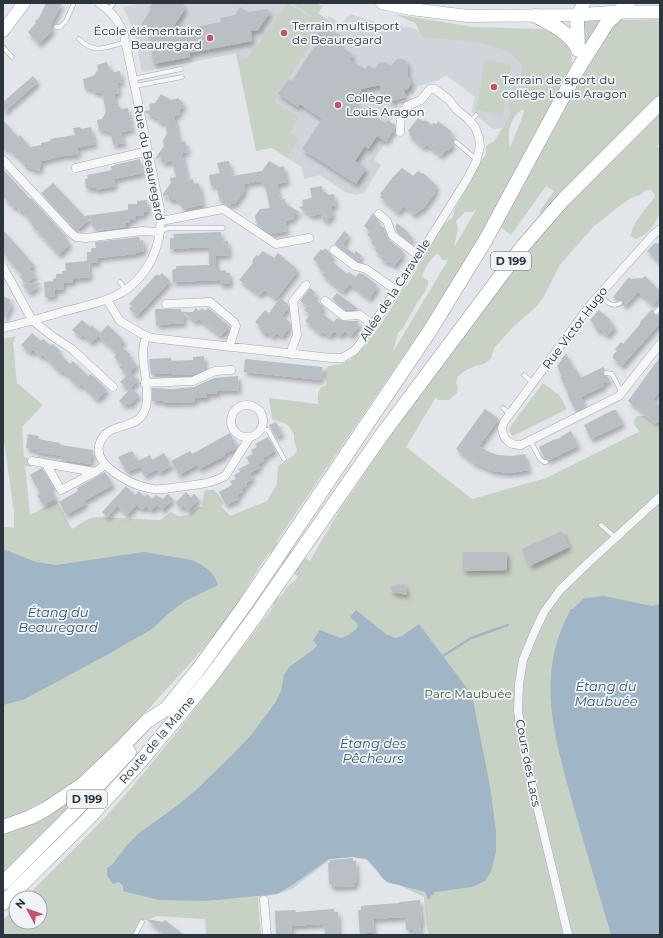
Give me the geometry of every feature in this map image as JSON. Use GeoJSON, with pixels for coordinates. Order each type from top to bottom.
{"type":"FeatureCollection","features":[{"type":"Feature","properties":{"kind":"highway"},"geometry":{"type":"LineString","coordinates":[[578,69],[608,23],[617,12],[628,3]]}},
{"type":"Feature","properties":{"kind":"highway"},"geometry":{"type":"LineString","coordinates":[[578,69],[579,7]]}},
{"type":"Feature","properties":{"kind":"highway"},"geometry":{"type":"LineString","coordinates":[[536,16],[560,28],[578,48]]}},
{"type":"Feature","properties":{"kind":"highway","name":"D 199"},"geometry":{"type":"LineString","coordinates":[[166,709],[229,628],[274,563],[389,393],[461,282],[485,241],[578,69]]}},
{"type":"Feature","properties":{"kind":"highway","name":"Route de la Marne"},"geometry":{"type":"LineString","coordinates":[[3,903],[71,837],[140,762],[208,679],[304,548],[381,436],[523,246],[563,200],[660,103]]}},
{"type":"Feature","properties":{"kind":"highway"},"geometry":{"type":"LineString","coordinates":[[3,828],[31,817],[64,798],[94,774],[147,721],[166,709]]}},
{"type":"Feature","properties":{"kind":"highway","name":"Route de la Marne"},"geometry":{"type":"LineString","coordinates":[[3,883],[76,810],[166,709]]}},
{"type":"Feature","properties":{"kind":"highway"},"geometry":{"type":"LineString","coordinates":[[27,890],[58,860],[71,837]]}},
{"type":"Feature","properties":{"kind":"main road"},"geometry":{"type":"LineString","coordinates":[[3,31],[24,3]]}},
{"type":"Feature","properties":{"kind":"main road"},"geometry":{"type":"LineString","coordinates":[[382,3],[410,9],[468,16],[536,16],[579,7],[617,12],[660,12]]}},
{"type":"Feature","properties":{"kind":"street","name":"Rue du Beauregard"},"geometry":{"type":"LineString","coordinates":[[3,328],[107,300],[125,290],[140,277],[148,267],[156,248],[161,221],[126,42],[120,24],[108,10],[98,3]]}},
{"type":"Feature","properties":{"kind":"street","name":"Allée de la Caravelle"},"geometry":{"type":"LineString","coordinates":[[107,300],[120,321],[146,336],[159,340],[342,358],[354,351],[373,325],[419,256],[466,181],[477,160],[480,146],[474,118],[456,109],[449,100],[435,89],[430,89],[421,100],[407,106],[401,114],[400,132]]}},
{"type":"Feature","properties":{"kind":"street"},"geometry":{"type":"LineString","coordinates":[[76,168],[148,151]]}},
{"type":"Feature","properties":{"kind":"street"},"geometry":{"type":"LineString","coordinates":[[3,160],[76,237],[86,238],[142,231],[160,232]]}},
{"type":"Feature","properties":{"kind":"street"},"geometry":{"type":"LineString","coordinates":[[161,221],[223,210],[276,244],[309,238]]}},
{"type":"Feature","properties":{"kind":"street"},"geometry":{"type":"LineString","coordinates":[[379,214],[387,221],[392,235],[419,256]]}},
{"type":"Feature","properties":{"kind":"street","name":"Rue Victor Hugo"},"geometry":{"type":"LineString","coordinates":[[530,440],[521,445],[510,443],[503,434],[502,428],[511,413],[591,304],[660,229]]}},
{"type":"Feature","properties":{"kind":"street"},"geometry":{"type":"LineString","coordinates":[[334,250],[355,266],[366,269],[396,290]]}},
{"type":"Feature","properties":{"kind":"street"},"geometry":{"type":"LineString","coordinates":[[3,267],[32,320],[52,336],[72,349],[113,387]]}},
{"type":"Feature","properties":{"kind":"street"},"geometry":{"type":"LineString","coordinates":[[290,354],[297,335],[294,301],[306,285]]}},
{"type":"Feature","properties":{"kind":"street"},"geometry":{"type":"LineString","coordinates":[[325,301],[344,316],[360,315],[373,325]]}},
{"type":"Feature","properties":{"kind":"street"},"geometry":{"type":"LineString","coordinates":[[166,304],[210,302],[234,322],[236,326],[229,347]]}},
{"type":"Feature","properties":{"kind":"street"},"geometry":{"type":"LineString","coordinates":[[146,336],[143,353],[147,403],[144,414],[136,421],[110,430],[102,438],[98,447],[99,455],[105,465],[118,476],[141,486],[155,489],[209,483],[219,480],[225,476],[250,437]]}},
{"type":"Feature","properties":{"kind":"street"},"geometry":{"type":"LineString","coordinates":[[530,440],[619,396],[660,344]]}},
{"type":"Feature","properties":{"kind":"street"},"geometry":{"type":"LineString","coordinates":[[145,383],[193,381],[214,371],[231,370]]}},
{"type":"Feature","properties":{"kind":"street"},"geometry":{"type":"LineString","coordinates":[[246,406],[255,408],[263,420],[261,429],[255,435],[250,437],[240,436],[233,429],[231,418],[236,410],[246,406]]}},
{"type":"Feature","properties":{"kind":"street"},"geometry":{"type":"LineString","coordinates":[[32,461],[95,472]]}},
{"type":"Feature","properties":{"kind":"street"},"geometry":{"type":"LineString","coordinates":[[46,464],[61,490],[105,465]]}},
{"type":"Feature","properties":{"kind":"street","name":"Cours des Lacs"},"geometry":{"type":"LineString","coordinates":[[568,935],[524,751],[518,711],[518,684],[523,660],[544,612],[560,590],[660,497]]}},
{"type":"Feature","properties":{"kind":"street"},"geometry":{"type":"LineString","coordinates":[[264,900],[267,935]]}},
{"type":"Feature","properties":{"kind":"lane"},"geometry":{"type":"LineString","coordinates":[[56,27],[60,27],[66,21],[74,3]]}},
{"type":"Feature","properties":{"kind":"lane"},"geometry":{"type":"LineString","coordinates":[[108,10],[114,3]]}},
{"type":"Feature","properties":{"kind":"lane"},"geometry":{"type":"LineString","coordinates":[[79,39],[87,47],[94,49],[126,42]]}},
{"type":"Feature","properties":{"kind":"lane"},"geometry":{"type":"LineString","coordinates":[[3,47],[12,57]]}},
{"type":"Feature","properties":{"kind":"lane"},"geometry":{"type":"LineString","coordinates":[[134,83],[181,69]]}},
{"type":"Feature","properties":{"kind":"lane"},"geometry":{"type":"LineString","coordinates":[[134,83],[182,77]]}},
{"type":"Feature","properties":{"kind":"lane"},"geometry":{"type":"LineString","coordinates":[[456,142],[477,160]]}},
{"type":"Feature","properties":{"kind":"lane"},"geometry":{"type":"LineString","coordinates":[[160,232],[168,228],[223,228]]}},
{"type":"Feature","properties":{"kind":"lane"},"geometry":{"type":"LineString","coordinates":[[120,282],[125,290]]}},
{"type":"Feature","properties":{"kind":"lane"},"geometry":{"type":"LineString","coordinates":[[599,295],[612,305],[617,306],[620,303]]}},
{"type":"Feature","properties":{"kind":"lane"},"geometry":{"type":"LineString","coordinates":[[656,312],[660,308]]}},
{"type":"Feature","properties":{"kind":"lane"},"geometry":{"type":"LineString","coordinates":[[606,373],[610,373],[613,376],[622,393]]}},
{"type":"Feature","properties":{"kind":"lane"},"geometry":{"type":"LineString","coordinates":[[524,375],[534,383]]}},
{"type":"Feature","properties":{"kind":"lane"},"geometry":{"type":"LineString","coordinates":[[503,408],[511,413]]}},
{"type":"Feature","properties":{"kind":"lane"},"geometry":{"type":"LineString","coordinates":[[261,429],[268,430],[284,459]]}},
{"type":"Feature","properties":{"kind":"lane"},"geometry":{"type":"LineString","coordinates":[[530,440],[540,459],[546,462]]}},
{"type":"Feature","properties":{"kind":"lane"},"geometry":{"type":"LineString","coordinates":[[601,525],[616,538]]}},
{"type":"Feature","properties":{"kind":"lane"},"geometry":{"type":"LineString","coordinates":[[135,935],[142,922]]}},
{"type":"Feature","properties":{"kind":"shaded area"},"geometry":{"type":"Polygon","coordinates":[[[143,3],[295,3],[294,5],[311,16],[280,63],[247,59],[237,53],[142,72],[135,36],[123,7],[143,3]]]}},
{"type":"Feature","properties":{"kind":"shaded area","name":"Collège Louis Aragon"},"geometry":{"type":"Polygon","coordinates":[[[350,14],[381,24],[395,25],[495,43],[523,55],[528,66],[503,128],[493,129],[472,112],[475,97],[446,75],[437,81],[418,86],[414,94],[396,99],[398,109],[390,122],[396,126],[374,160],[381,165],[364,193],[356,195],[347,193],[320,175],[304,179],[302,167],[287,158],[298,138],[290,132],[273,101],[329,16],[341,24],[350,14]]]}},
{"type":"Feature","properties":{"kind":"green space"},"geometry":{"type":"Polygon","coordinates":[[[287,3],[310,17],[311,16],[294,5],[295,3],[319,3],[319,5],[323,6],[318,13],[327,19],[274,101],[299,117],[290,132],[299,138],[287,158],[272,148],[256,151],[236,53],[247,59],[287,3]]]}},
{"type":"Feature","properties":{"kind":"green space","name":"Parc Maubuée"},"geometry":{"type":"Polygon","coordinates":[[[394,14],[473,27],[543,29],[557,35],[569,46],[572,58],[570,73],[479,239],[428,320],[276,542],[310,561],[339,511],[429,379],[558,211],[660,112],[660,143],[657,146],[660,149],[660,212],[653,225],[639,238],[634,239],[631,236],[634,226],[643,211],[654,198],[655,194],[651,190],[646,190],[640,195],[631,198],[593,227],[560,265],[543,298],[537,306],[513,327],[494,348],[491,359],[482,365],[466,370],[458,376],[456,383],[458,387],[457,393],[449,400],[438,400],[436,397],[406,447],[472,499],[546,478],[640,432],[634,423],[637,416],[645,416],[655,424],[660,421],[660,935],[428,935],[424,897],[399,885],[387,882],[367,860],[353,857],[331,859],[292,889],[258,898],[261,935],[206,935],[205,919],[157,916],[146,920],[140,920],[139,925],[133,935],[3,935],[3,920],[8,915],[8,930],[48,930],[48,890],[33,890],[131,788],[185,722],[272,609],[275,600],[284,593],[286,588],[298,577],[270,552],[231,613],[213,636],[127,733],[88,771],[69,786],[32,808],[3,820],[3,527],[14,528],[14,513],[3,434],[3,339],[16,336],[13,343],[17,383],[43,405],[22,427],[24,457],[33,459],[31,467],[25,466],[30,515],[57,501],[72,529],[90,518],[97,517],[160,520],[171,512],[178,516],[189,515],[197,507],[202,507],[204,491],[207,490],[214,490],[216,492],[223,503],[221,506],[230,516],[267,501],[277,484],[278,466],[294,455],[297,450],[294,441],[294,434],[289,426],[272,419],[269,398],[318,404],[318,394],[321,387],[325,386],[327,382],[324,378],[326,368],[328,366],[344,363],[354,357],[378,329],[403,289],[407,286],[444,224],[453,217],[455,209],[486,154],[486,147],[488,144],[493,142],[503,128],[510,113],[509,102],[511,90],[522,71],[521,65],[516,58],[497,47],[485,44],[424,37],[415,23],[394,14]],[[521,110],[517,114],[511,123],[509,132],[510,148],[523,115],[524,110],[521,110]],[[476,210],[472,212],[465,212],[456,221],[458,228],[454,247],[476,210]],[[437,254],[426,267],[422,277],[428,280],[428,285],[403,328],[398,333],[393,352],[448,260],[442,260],[439,254],[437,254]]]}},
{"type":"Feature","properties":{"kind":"green space"},"geometry":{"type":"Polygon","coordinates":[[[602,19],[582,60],[580,20],[602,19]]]}},
{"type":"Feature","properties":{"kind":"green space"},"geometry":{"type":"Polygon","coordinates":[[[660,19],[660,95],[600,156],[556,197],[542,215],[539,212],[554,191],[546,186],[511,235],[499,226],[576,83],[615,22],[620,20],[660,19]]]}},
{"type":"Feature","properties":{"kind":"green space","name":"Terrain de sport du collège Louis Aragon"},"geometry":{"type":"Polygon","coordinates":[[[485,60],[512,65],[503,115],[476,110],[485,60]]]}},
{"type":"Feature","properties":{"kind":"green space"},"geometry":{"type":"Polygon","coordinates":[[[543,383],[559,395],[567,409],[513,436],[509,430],[510,427],[543,383]]]}},
{"type":"Feature","properties":{"kind":"green space"},"geometry":{"type":"Polygon","coordinates":[[[89,787],[3,874],[3,831],[89,787]]]}},
{"type":"Feature","properties":{"kind":"water","name":"Étang du Beauregard"},"geometry":{"type":"Polygon","coordinates":[[[3,549],[36,562],[56,565],[144,552],[192,560],[211,573],[218,585],[185,601],[152,629],[103,657],[23,700],[3,705],[3,549]]]}},
{"type":"Feature","properties":{"kind":"water","name":"Étang du Maubuée"},"geometry":{"type":"Polygon","coordinates":[[[604,596],[652,606],[660,604],[660,935],[611,935],[575,812],[555,735],[551,685],[553,660],[559,634],[571,609],[573,609],[584,598],[604,596]]]}},
{"type":"Feature","properties":{"kind":"water","name":"Étang des Pêcheurs"},"geometry":{"type":"Polygon","coordinates":[[[356,610],[386,634],[395,638],[402,636],[419,624],[472,695],[490,786],[496,831],[496,852],[491,872],[485,881],[472,887],[435,892],[431,895],[430,899],[428,899],[425,892],[387,882],[367,859],[353,857],[329,859],[277,894],[206,901],[159,900],[123,891],[123,886],[119,882],[113,884],[107,875],[107,868],[112,865],[127,845],[139,833],[195,791],[252,734],[275,703],[281,691],[284,675],[289,667],[317,646],[313,640],[320,630],[340,638],[358,627],[357,623],[350,617],[356,610]]]}},
{"type":"Feature","properties":{"kind":"building"},"geometry":{"type":"Polygon","coordinates":[[[46,3],[62,3],[50,27],[53,30],[39,44],[28,32],[36,23],[35,21],[39,18],[46,3]]]}},
{"type":"Feature","properties":{"kind":"building"},"geometry":{"type":"Polygon","coordinates":[[[152,3],[184,3],[182,7],[185,9],[170,32],[221,22],[220,18],[235,15],[240,7],[248,12],[268,9],[269,14],[258,30],[251,31],[252,41],[189,53],[190,57],[154,64],[147,29],[141,25],[151,9],[149,8],[152,3]]]}},
{"type":"Feature","properties":{"kind":"building"},"geometry":{"type":"Polygon","coordinates":[[[323,25],[343,37],[338,45],[353,55],[350,60],[365,69],[368,65],[375,69],[379,63],[385,62],[391,66],[396,60],[401,58],[407,62],[408,77],[410,78],[411,84],[408,89],[404,90],[406,97],[391,101],[390,95],[384,97],[381,95],[380,85],[362,89],[354,103],[382,121],[386,123],[387,120],[395,125],[395,128],[386,142],[377,136],[368,149],[365,146],[355,161],[366,169],[356,184],[302,149],[322,119],[300,104],[298,107],[278,94],[288,79],[292,81],[317,43],[313,40],[323,25]]]}},
{"type":"Feature","properties":{"kind":"building"},"geometry":{"type":"Polygon","coordinates":[[[107,62],[109,68],[114,72],[120,71],[122,82],[117,83],[119,93],[114,94],[116,105],[122,109],[128,108],[132,130],[121,132],[124,143],[113,145],[111,133],[104,130],[99,131],[97,120],[102,119],[106,112],[102,92],[96,93],[90,88],[85,89],[83,79],[93,76],[98,70],[97,65],[107,62]]]}},
{"type":"Feature","properties":{"kind":"building"},"geometry":{"type":"Polygon","coordinates":[[[33,76],[38,82],[3,113],[3,102],[33,76]]]}},
{"type":"Feature","properties":{"kind":"building"},"geometry":{"type":"Polygon","coordinates":[[[161,94],[171,100],[178,98],[183,103],[184,108],[179,109],[180,114],[174,116],[180,142],[185,141],[188,152],[182,153],[188,180],[193,179],[194,184],[199,183],[203,205],[182,209],[181,203],[175,199],[169,200],[168,195],[163,196],[171,183],[170,178],[176,177],[172,161],[162,163],[161,157],[155,159],[164,146],[163,140],[167,134],[165,122],[159,123],[158,119],[145,111],[150,110],[149,104],[155,103],[161,94]]]}},
{"type":"Feature","properties":{"kind":"building"},"geometry":{"type":"Polygon","coordinates":[[[418,118],[424,121],[425,120],[432,125],[434,123],[436,124],[438,121],[452,132],[450,134],[453,136],[450,140],[453,144],[448,151],[446,150],[441,156],[427,145],[424,148],[409,135],[410,133],[408,131],[418,118]]]}},
{"type":"Feature","properties":{"kind":"building"},"geometry":{"type":"Polygon","coordinates":[[[3,120],[18,137],[20,135],[30,147],[51,141],[50,139],[75,135],[73,128],[80,127],[81,129],[91,127],[95,144],[77,148],[79,154],[67,155],[42,161],[39,171],[24,166],[25,164],[7,147],[3,151],[3,120]]]}},
{"type":"Feature","properties":{"kind":"building"},"geometry":{"type":"Polygon","coordinates":[[[140,159],[143,173],[114,179],[115,186],[96,190],[96,188],[86,188],[85,179],[88,178],[87,175],[112,170],[111,166],[140,159]]]}},
{"type":"Feature","properties":{"kind":"building"},"geometry":{"type":"Polygon","coordinates":[[[229,161],[232,176],[262,171],[269,161],[279,167],[284,166],[287,182],[277,184],[280,200],[285,199],[286,204],[301,213],[294,214],[294,219],[285,221],[287,231],[272,234],[257,225],[255,216],[260,209],[270,208],[265,185],[260,181],[244,184],[245,190],[236,203],[227,205],[225,200],[220,201],[216,185],[211,186],[209,175],[220,173],[217,163],[229,161]]]}},
{"type":"Feature","properties":{"kind":"building"},"geometry":{"type":"Polygon","coordinates":[[[402,168],[413,176],[418,171],[422,174],[423,173],[437,186],[434,192],[435,193],[426,205],[422,210],[421,209],[414,215],[404,206],[398,213],[380,197],[382,195],[380,194],[402,168]]]}},
{"type":"Feature","properties":{"kind":"building"},"geometry":{"type":"Polygon","coordinates":[[[3,169],[66,236],[64,237],[70,244],[59,255],[31,224],[32,223],[22,210],[20,212],[16,206],[14,208],[3,196],[3,169]]]}},
{"type":"Feature","properties":{"kind":"building"},"geometry":{"type":"Polygon","coordinates":[[[53,183],[84,216],[128,210],[128,204],[137,204],[137,201],[147,200],[148,211],[144,212],[144,215],[135,216],[136,219],[129,220],[130,223],[126,223],[126,227],[96,231],[96,226],[92,227],[91,218],[78,229],[76,227],[74,228],[41,193],[53,183]]]}},
{"type":"Feature","properties":{"kind":"building"},"geometry":{"type":"Polygon","coordinates":[[[322,186],[323,191],[329,195],[334,194],[336,205],[331,206],[333,217],[328,218],[329,222],[322,219],[321,214],[311,216],[299,207],[303,206],[302,200],[312,198],[310,188],[322,186]]]}},
{"type":"Feature","properties":{"kind":"building"},"geometry":{"type":"Polygon","coordinates":[[[373,213],[378,221],[377,223],[384,228],[388,239],[403,251],[401,254],[403,255],[394,266],[388,261],[387,263],[380,258],[382,256],[375,251],[377,248],[371,243],[373,240],[367,235],[370,231],[364,226],[373,213]]]}},
{"type":"Feature","properties":{"kind":"building"},"geometry":{"type":"Polygon","coordinates":[[[397,223],[413,238],[410,242],[397,232],[395,227],[397,223]]]}},
{"type":"Feature","properties":{"kind":"building"},"geometry":{"type":"Polygon","coordinates":[[[3,230],[34,265],[30,269],[36,276],[26,284],[20,277],[22,275],[3,253],[3,230]]]}},
{"type":"Feature","properties":{"kind":"building"},"geometry":{"type":"Polygon","coordinates":[[[344,231],[349,235],[343,245],[354,254],[356,251],[362,256],[358,261],[334,245],[344,231]]]}},
{"type":"Feature","properties":{"kind":"building"},"geometry":{"type":"Polygon","coordinates":[[[221,232],[222,242],[228,241],[229,255],[216,256],[216,269],[220,269],[220,271],[226,270],[226,273],[230,273],[230,284],[220,284],[220,280],[173,282],[172,270],[176,269],[176,266],[209,265],[209,247],[170,249],[170,238],[174,238],[173,234],[221,232]]]}},
{"type":"Feature","properties":{"kind":"building"},"geometry":{"type":"Polygon","coordinates":[[[139,237],[140,241],[143,240],[144,251],[136,254],[97,258],[98,263],[89,263],[90,277],[73,279],[73,282],[63,283],[64,289],[55,290],[55,296],[45,297],[44,282],[53,281],[53,279],[56,278],[56,274],[62,274],[62,271],[66,271],[65,263],[87,261],[87,252],[91,252],[91,248],[96,248],[95,242],[139,237]]]}},
{"type":"Feature","properties":{"kind":"building"},"geometry":{"type":"Polygon","coordinates":[[[655,243],[660,244],[660,263],[647,251],[655,243]]]}},
{"type":"Feature","properties":{"kind":"building"},"geometry":{"type":"Polygon","coordinates":[[[325,248],[333,256],[330,260],[347,274],[349,272],[356,277],[359,273],[363,274],[377,285],[377,288],[369,299],[350,284],[343,292],[322,275],[324,272],[317,266],[319,264],[313,259],[321,249],[323,251],[325,248]]]}},
{"type":"Feature","properties":{"kind":"building"},"geometry":{"type":"Polygon","coordinates":[[[263,251],[274,258],[278,253],[297,269],[297,272],[276,299],[265,290],[260,295],[239,280],[253,263],[252,261],[256,255],[258,256],[263,251]]]}},
{"type":"Feature","properties":{"kind":"building"},"geometry":{"type":"Polygon","coordinates":[[[162,273],[170,281],[137,316],[129,309],[132,306],[129,304],[157,274],[159,276],[162,273]]]}},
{"type":"Feature","properties":{"kind":"building"},"geometry":{"type":"Polygon","coordinates":[[[645,276],[660,291],[660,297],[653,305],[638,292],[624,307],[622,300],[617,301],[613,297],[629,277],[631,279],[643,278],[645,276]]]}},
{"type":"Feature","properties":{"kind":"building"},"geometry":{"type":"Polygon","coordinates":[[[41,283],[30,293],[22,285],[41,283]]]}},
{"type":"Feature","properties":{"kind":"building"},"geometry":{"type":"Polygon","coordinates":[[[310,288],[316,293],[314,298],[324,307],[320,312],[332,321],[334,322],[337,318],[344,321],[359,322],[357,324],[359,326],[351,336],[345,331],[340,336],[334,331],[330,337],[323,332],[321,334],[305,321],[310,315],[304,310],[307,306],[300,301],[310,288]]]}},
{"type":"Feature","properties":{"kind":"building"},"geometry":{"type":"Polygon","coordinates":[[[337,293],[357,308],[356,310],[346,310],[332,299],[337,293]]]}},
{"type":"Feature","properties":{"kind":"building"},"geometry":{"type":"Polygon","coordinates":[[[3,296],[11,300],[9,303],[12,305],[3,321],[3,296]]]}},
{"type":"Feature","properties":{"kind":"building"},"geometry":{"type":"Polygon","coordinates":[[[280,298],[288,304],[288,308],[282,316],[290,322],[288,325],[290,327],[282,337],[277,333],[273,337],[267,332],[265,334],[259,329],[261,327],[255,322],[265,310],[269,313],[280,298]]]}},
{"type":"Feature","properties":{"kind":"building"},"geometry":{"type":"Polygon","coordinates":[[[196,308],[199,311],[202,308],[205,311],[208,308],[230,326],[221,336],[199,319],[196,322],[184,313],[184,323],[156,325],[155,309],[181,309],[181,312],[193,312],[196,308]]]}},
{"type":"Feature","properties":{"kind":"building"},"geometry":{"type":"Polygon","coordinates":[[[652,309],[654,315],[660,316],[660,323],[622,366],[613,358],[613,355],[617,351],[615,349],[621,342],[623,344],[652,309]]]}},
{"type":"Feature","properties":{"kind":"building"},"geometry":{"type":"Polygon","coordinates":[[[599,310],[611,320],[609,321],[615,327],[607,336],[600,329],[597,332],[594,324],[590,320],[599,310]]]}},
{"type":"Feature","properties":{"kind":"building"},"geometry":{"type":"Polygon","coordinates":[[[82,320],[90,327],[92,325],[100,333],[108,325],[124,341],[120,345],[131,355],[129,357],[137,365],[130,372],[138,380],[129,390],[120,382],[127,375],[119,367],[122,365],[114,357],[117,353],[98,336],[91,343],[83,335],[81,337],[72,330],[82,320]]]}},
{"type":"Feature","properties":{"kind":"building"},"geometry":{"type":"Polygon","coordinates":[[[32,333],[41,341],[43,339],[51,346],[53,344],[61,352],[59,353],[70,364],[73,361],[88,376],[91,374],[107,390],[97,400],[81,384],[79,387],[63,371],[61,373],[43,355],[41,357],[33,350],[30,353],[21,345],[32,333]]]}},
{"type":"Feature","properties":{"kind":"building"},"geometry":{"type":"Polygon","coordinates":[[[566,353],[574,370],[576,369],[581,378],[603,367],[605,370],[603,375],[608,377],[610,381],[603,382],[604,386],[581,397],[585,407],[576,411],[560,377],[562,376],[557,366],[566,353]]]}},
{"type":"Feature","properties":{"kind":"building"},"geometry":{"type":"Polygon","coordinates":[[[204,356],[205,370],[195,374],[151,374],[149,359],[171,358],[171,361],[193,360],[193,357],[204,356]]]}},
{"type":"Feature","properties":{"kind":"building"},"geometry":{"type":"Polygon","coordinates":[[[660,357],[660,390],[653,400],[660,406],[660,419],[657,423],[628,401],[660,357]]]}},
{"type":"Feature","properties":{"kind":"building"},"geometry":{"type":"Polygon","coordinates":[[[245,359],[322,367],[321,380],[244,372],[245,359]]]}},
{"type":"Feature","properties":{"kind":"building"},"geometry":{"type":"Polygon","coordinates":[[[238,376],[239,390],[217,391],[217,394],[206,394],[207,398],[195,398],[195,402],[163,403],[163,401],[152,401],[152,388],[173,389],[194,387],[214,378],[238,376]]]}},
{"type":"Feature","properties":{"kind":"building"},"geometry":{"type":"Polygon","coordinates":[[[131,388],[139,395],[130,405],[127,403],[125,406],[119,401],[131,388]]]}},
{"type":"Feature","properties":{"kind":"building"},"geometry":{"type":"Polygon","coordinates":[[[485,409],[499,419],[479,446],[498,455],[512,456],[525,454],[529,470],[509,473],[493,471],[474,463],[456,449],[485,409]]]}},
{"type":"Feature","properties":{"kind":"building"},"geometry":{"type":"Polygon","coordinates":[[[613,410],[616,410],[623,424],[591,439],[584,425],[613,410]]]}},
{"type":"Feature","properties":{"kind":"building"},"geometry":{"type":"Polygon","coordinates":[[[276,422],[282,434],[276,437],[269,425],[276,422]]]}},
{"type":"Feature","properties":{"kind":"building"},"geometry":{"type":"Polygon","coordinates":[[[571,431],[578,446],[549,460],[544,458],[539,447],[561,438],[560,437],[571,431]]]}},
{"type":"Feature","properties":{"kind":"building"},"geometry":{"type":"Polygon","coordinates":[[[230,433],[237,448],[199,469],[197,465],[179,475],[171,461],[190,451],[192,454],[230,433]]]}},
{"type":"Feature","properties":{"kind":"building"},"geometry":{"type":"Polygon","coordinates":[[[28,434],[39,436],[38,439],[60,443],[60,445],[93,450],[90,464],[58,459],[63,456],[36,452],[36,450],[26,448],[28,434]]]}},
{"type":"Feature","properties":{"kind":"building"},"geometry":{"type":"Polygon","coordinates":[[[268,437],[275,451],[263,458],[264,461],[258,464],[260,468],[250,473],[253,479],[246,483],[247,486],[241,489],[243,492],[237,495],[239,499],[226,505],[219,492],[232,485],[230,481],[236,479],[234,475],[240,472],[239,469],[250,463],[246,457],[253,454],[251,450],[257,447],[255,444],[268,437]]]}},
{"type":"Feature","properties":{"kind":"building"},"geometry":{"type":"Polygon","coordinates":[[[132,451],[138,461],[150,455],[152,460],[164,453],[171,466],[159,473],[157,469],[144,476],[142,470],[144,468],[141,469],[140,467],[127,472],[118,457],[132,451]]]}},
{"type":"Feature","properties":{"kind":"building"},"geometry":{"type":"Polygon","coordinates":[[[42,468],[53,486],[50,488],[56,498],[43,505],[37,495],[40,493],[30,475],[42,468]]]}},
{"type":"Feature","properties":{"kind":"building"},"geometry":{"type":"Polygon","coordinates":[[[105,472],[113,485],[84,501],[86,504],[66,515],[59,502],[78,491],[77,488],[105,472]]]}},
{"type":"Feature","properties":{"kind":"building"},"geometry":{"type":"Polygon","coordinates":[[[126,486],[135,495],[139,491],[145,497],[147,494],[152,499],[156,495],[163,499],[168,494],[173,499],[162,510],[157,505],[151,511],[146,506],[142,510],[137,505],[127,515],[117,506],[107,517],[102,512],[126,486]]]}},
{"type":"Feature","properties":{"kind":"building"},"geometry":{"type":"Polygon","coordinates":[[[186,492],[191,497],[194,494],[199,499],[188,511],[183,506],[181,508],[175,503],[186,492]]]}},
{"type":"Feature","properties":{"kind":"building"},"geometry":{"type":"Polygon","coordinates":[[[562,531],[569,547],[530,566],[522,549],[562,531]]]}},
{"type":"Feature","properties":{"kind":"building"},"geometry":{"type":"Polygon","coordinates":[[[463,552],[507,552],[507,570],[463,571],[463,552]]]}},
{"type":"Feature","properties":{"kind":"building"},"geometry":{"type":"Polygon","coordinates":[[[405,584],[407,595],[392,592],[391,586],[405,584]]]}},
{"type":"Feature","properties":{"kind":"building"},"geometry":{"type":"Polygon","coordinates":[[[353,858],[353,861],[356,861],[357,882],[355,883],[355,886],[332,887],[332,884],[329,884],[328,863],[330,863],[330,860],[353,858]]]}},
{"type":"Feature","properties":{"kind":"building"},"geometry":{"type":"Polygon","coordinates":[[[420,900],[422,923],[420,923],[421,935],[413,935],[413,930],[406,930],[405,917],[373,919],[374,933],[360,935],[358,910],[361,910],[361,906],[420,900]]]}},
{"type":"Feature","properties":{"kind":"building"},"geometry":{"type":"Polygon","coordinates":[[[334,909],[334,912],[338,912],[339,935],[326,935],[323,924],[291,926],[292,935],[276,934],[275,911],[295,910],[296,912],[334,909]]]}},
{"type":"Feature","properties":{"kind":"building"},"geometry":{"type":"Polygon","coordinates":[[[146,919],[163,922],[165,920],[184,935],[165,935],[146,919]]]}},
{"type":"Feature","properties":{"kind":"waterway"},"geometry":{"type":"LineString","coordinates":[[443,656],[471,638],[508,625]]}},
{"type":"Feature","properties":{"kind":"place","name":"Terrain multisport de Beauregard"},"geometry":{"type":"Point","coordinates":[284,33]}},
{"type":"Feature","properties":{"kind":"place","name":"École élémentaire Beauregard"},"geometry":{"type":"Point","coordinates":[210,38]}},
{"type":"Feature","properties":{"kind":"place","name":"Terrain de sport du collège Louis Aragon"},"geometry":{"type":"Point","coordinates":[494,87]}},
{"type":"Feature","properties":{"kind":"place","name":"Collège Louis Aragon"},"geometry":{"type":"Point","coordinates":[338,105]}}]}
